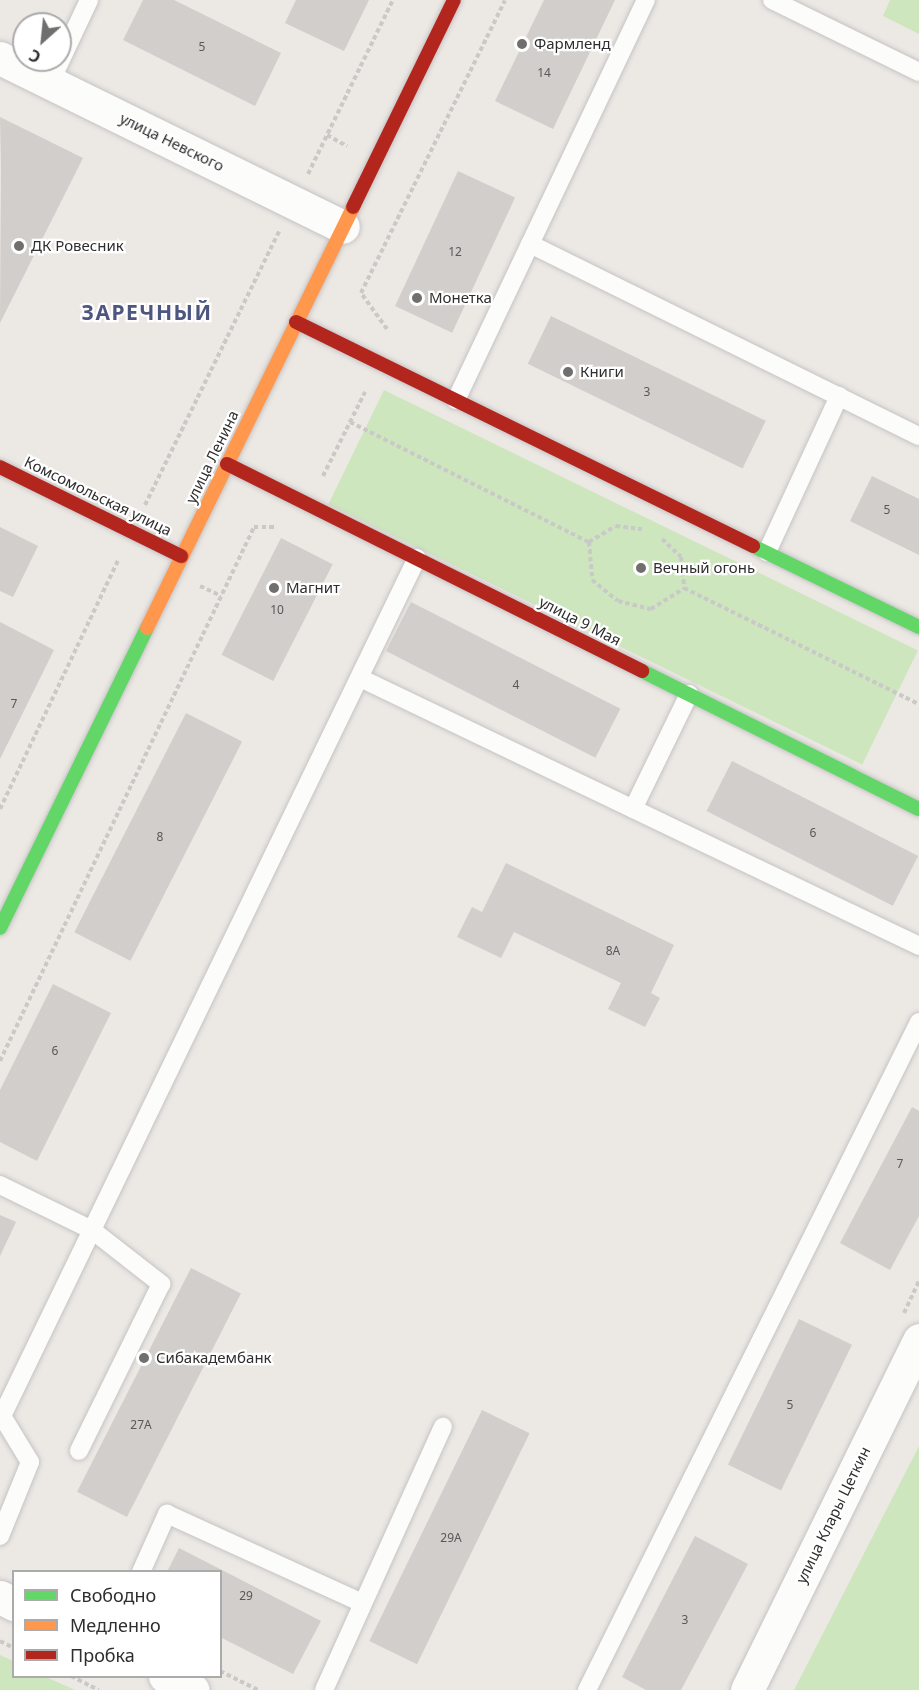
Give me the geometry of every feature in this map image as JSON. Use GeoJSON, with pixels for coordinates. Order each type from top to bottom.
{"type":"FeatureCollection","features":[{"type":"Feature","properties":{"kind":"street","name":"улица Ленина"},"geometry":{"type":"LineString","coordinates":[[0,928],[454,0]]}},
{"type":"Feature","properties":{"kind":"street","name":"улица Невского"},"geometry":{"type":"LineString","coordinates":[[0,58],[343,227]]}},
{"type":"Feature","properties":{"kind":"street"},"geometry":{"type":"LineString","coordinates":[[296,322],[380,361],[919,627]]}},
{"type":"Feature","properties":{"kind":"street","name":"улица 9 Мая"},"geometry":{"type":"LineString","coordinates":[[227,464],[310,503],[919,809]]}},
{"type":"Feature","properties":{"kind":"street","name":"Комсомольская улица"},"geometry":{"type":"LineString","coordinates":[[0,466],[181,556]]}},
{"type":"Feature","properties":{"kind":"street","name":"улица Клары Цеткин"},"geometry":{"type":"LineString","coordinates":[[747,1690],[919,1340]]}},
{"type":"Feature","properties":{"kind":"street"},"geometry":{"type":"LineString","coordinates":[[167,1678],[193,1690]]}},
{"type":"Feature","properties":{"kind":"lane"},"geometry":{"type":"LineString","coordinates":[[50,82],[89,0]]}},
{"type":"Feature","properties":{"kind":"lane"},"geometry":{"type":"LineString","coordinates":[[456,400],[646,0]]}},
{"type":"Feature","properties":{"kind":"lane"},"geometry":{"type":"LineString","coordinates":[[772,0],[919,72]]}},
{"type":"Feature","properties":{"kind":"lane"},"geometry":{"type":"LineString","coordinates":[[530,244],[919,435]]}},
{"type":"Feature","properties":{"kind":"lane"},"geometry":{"type":"LineString","coordinates":[[767,552],[839,396]]}},
{"type":"Feature","properties":{"kind":"lane"},"geometry":{"type":"LineString","coordinates":[[0,1536],[30,1462],[2,1416],[417,558]]}},
{"type":"Feature","properties":{"kind":"lane"},"geometry":{"type":"LineString","coordinates":[[360,678],[919,946]]}},
{"type":"Feature","properties":{"kind":"lane"},"geometry":{"type":"LineString","coordinates":[[633,809],[689,694]]}},
{"type":"Feature","properties":{"kind":"lane"},"geometry":{"type":"LineString","coordinates":[[587,1690],[919,1022]]}},
{"type":"Feature","properties":{"kind":"lane"},"geometry":{"type":"LineString","coordinates":[[0,1185],[92,1230],[161,1284],[79,1451]]}},
{"type":"Feature","properties":{"kind":"lane"},"geometry":{"type":"LineString","coordinates":[[324,1690],[443,1427]]}},
{"type":"Feature","properties":{"kind":"lane"},"geometry":{"type":"LineString","coordinates":[[142,1570],[167,1515],[362,1603]]}},
{"type":"Feature","properties":{"kind":"path"},"geometry":{"type":"LineString","coordinates":[[0,809],[132,531],[393,0]]}},
{"type":"Feature","properties":{"kind":"path"},"geometry":{"type":"LineString","coordinates":[[0,1061],[254,527],[298,526],[392,337],[361,293],[505,0]]}},
{"type":"Feature","properties":{"kind":"path"},"geometry":{"type":"LineString","coordinates":[[350,422],[589,542]]}},
{"type":"Feature","properties":{"kind":"path"},"geometry":{"type":"LineString","coordinates":[[589,542],[616,525],[653,531]]}},
{"type":"Feature","properties":{"kind":"path"},"geometry":{"type":"LineString","coordinates":[[660,537],[681,557],[684,588]]}},
{"type":"Feature","properties":{"kind":"path"},"geometry":{"type":"LineString","coordinates":[[589,542],[592,580],[618,601],[651,609],[684,588]]}},
{"type":"Feature","properties":{"kind":"path"},"geometry":{"type":"LineString","coordinates":[[684,588],[919,705]]}},
{"type":"Feature","properties":{"kind":"path"},"geometry":{"type":"LineString","coordinates":[[222,1672],[258,1690]]}},
{"type":"Feature","properties":{"kind":"path"},"geometry":{"type":"LineString","coordinates":[[73,1678],[99,1690]]}},
{"type":"Feature","properties":{"kind":"green space"},"geometry":{"type":"Polygon","coordinates":[[[890,0],[919,0],[919,34],[883,16],[890,0]]]}},
{"type":"Feature","properties":{"kind":"green space"},"geometry":{"type":"Polygon","coordinates":[[[384,390],[918,650],[862,765],[328,504],[384,390]]]}},
{"type":"Feature","properties":{"kind":"green space"},"geometry":{"type":"Polygon","coordinates":[[[919,1446],[919,1690],[794,1690],[919,1446]]]}},
{"type":"Feature","properties":{"kind":"green space"},"geometry":{"type":"Polygon","coordinates":[[[0,1655],[12,1661],[12,1678],[48,1678],[75,1690],[0,1690],[0,1655]]]}},
{"type":"Feature","properties":{"kind":"building"},"geometry":{"type":"Polygon","coordinates":[[[143,0],[174,0],[281,53],[255,106],[123,40],[143,0]]]}},
{"type":"Feature","properties":{"kind":"building"},"geometry":{"type":"Polygon","coordinates":[[[296,0],[369,0],[344,51],[285,23],[296,0]]]}},
{"type":"Feature","properties":{"kind":"building"},"geometry":{"type":"Polygon","coordinates":[[[544,0],[615,0],[553,129],[495,101],[544,0]]]}},
{"type":"Feature","properties":{"kind":"building","name":"ДК Ровесник"},"geometry":{"type":"Polygon","coordinates":[[[0,117],[83,158],[0,323],[1,168],[0,117]]]}},
{"type":"Feature","properties":{"kind":"building"},"geometry":{"type":"Polygon","coordinates":[[[458,171],[515,198],[452,333],[395,306],[458,171]]]}},
{"type":"Feature","properties":{"kind":"building"},"geometry":{"type":"Polygon","coordinates":[[[551,316],[766,421],[743,468],[528,364],[551,316]]]}},
{"type":"Feature","properties":{"kind":"building"},"geometry":{"type":"Polygon","coordinates":[[[872,476],[919,499],[919,555],[850,521],[872,476]]]}},
{"type":"Feature","properties":{"kind":"building"},"geometry":{"type":"Polygon","coordinates":[[[0,527],[38,546],[13,597],[0,591],[0,527]]]}},
{"type":"Feature","properties":{"kind":"building"},"geometry":{"type":"Polygon","coordinates":[[[281,538],[333,564],[273,681],[222,655],[281,538]]]}},
{"type":"Feature","properties":{"kind":"building"},"geometry":{"type":"Polygon","coordinates":[[[411,602],[620,709],[595,758],[386,651],[411,602]]]}},
{"type":"Feature","properties":{"kind":"building"},"geometry":{"type":"Polygon","coordinates":[[[0,622],[54,650],[0,759],[0,622]]]}},
{"type":"Feature","properties":{"kind":"building"},"geometry":{"type":"Polygon","coordinates":[[[186,713],[242,742],[130,961],[74,932],[186,713]]]}},
{"type":"Feature","properties":{"kind":"building"},"geometry":{"type":"Polygon","coordinates":[[[732,761],[918,856],[893,906],[707,811],[732,761]]]}},
{"type":"Feature","properties":{"kind":"building"},"geometry":{"type":"Polygon","coordinates":[[[506,863],[674,945],[651,993],[660,998],[645,1027],[608,1009],[621,983],[514,932],[501,958],[457,937],[472,907],[482,912],[506,863]]]}},
{"type":"Feature","properties":{"kind":"building"},"geometry":{"type":"Polygon","coordinates":[[[53,984],[111,1013],[37,1161],[0,1142],[0,1090],[53,984]]]}},
{"type":"Feature","properties":{"kind":"building"},"geometry":{"type":"Polygon","coordinates":[[[912,1107],[919,1111],[919,1216],[890,1270],[840,1243],[912,1107]]]}},
{"type":"Feature","properties":{"kind":"building"},"geometry":{"type":"Polygon","coordinates":[[[0,1215],[16,1222],[0,1256],[0,1215]]]}},
{"type":"Feature","properties":{"kind":"building"},"geometry":{"type":"Polygon","coordinates":[[[191,1268],[241,1293],[127,1517],[77,1492],[191,1268]]]}},
{"type":"Feature","properties":{"kind":"building"},"geometry":{"type":"Polygon","coordinates":[[[799,1319],[852,1345],[781,1490],[728,1465],[799,1319]]]}},
{"type":"Feature","properties":{"kind":"building"},"geometry":{"type":"Polygon","coordinates":[[[482,1410],[530,1433],[417,1664],[369,1641],[482,1410]]]}},
{"type":"Feature","properties":{"kind":"building"},"geometry":{"type":"Polygon","coordinates":[[[695,1536],[748,1564],[681,1690],[646,1690],[622,1677],[695,1536]]]}},
{"type":"Feature","properties":{"kind":"building"},"geometry":{"type":"Polygon","coordinates":[[[179,1548],[222,1570],[168,1570],[179,1548]]]}},
{"type":"Feature","properties":{"kind":"building"},"geometry":{"type":"Polygon","coordinates":[[[222,1570],[321,1621],[293,1674],[222,1638],[222,1570]]]}},
{"type":"Feature","properties":{"kind":"traffic: fast"},"geometry":{"type":"LineString","coordinates":[[753,546],[919,627]]}},
{"type":"Feature","properties":{"kind":"traffic: fast"},"geometry":{"type":"LineString","coordinates":[[0,928],[147,628]]}},
{"type":"Feature","properties":{"kind":"traffic: fast"},"geometry":{"type":"LineString","coordinates":[[642,671],[919,809]]}},
{"type":"Feature","properties":{"kind":"traffic: slow"},"geometry":{"type":"LineString","coordinates":[[147,628],[353,207]]}},
{"type":"Feature","properties":{"kind":"traffic: jam"},"geometry":{"type":"LineString","coordinates":[[353,207],[454,0]]}},
{"type":"Feature","properties":{"kind":"traffic: jam"},"geometry":{"type":"LineString","coordinates":[[296,322],[753,546]]}},
{"type":"Feature","properties":{"kind":"traffic: jam"},"geometry":{"type":"LineString","coordinates":[[227,464],[642,671]]}},
{"type":"Feature","properties":{"kind":"traffic: jam"},"geometry":{"type":"LineString","coordinates":[[0,467],[181,556]]}},
{"type":"Feature","properties":{"kind":"place","name":"Фармленд"},"geometry":{"type":"Point","coordinates":[522,44]}},
{"type":"Feature","properties":{"kind":"place","name":"ДК Ровесник"},"geometry":{"type":"Point","coordinates":[19,246]}},
{"type":"Feature","properties":{"kind":"place","name":"Монетка"},"geometry":{"type":"Point","coordinates":[417,298]}},
{"type":"Feature","properties":{"kind":"place","name":"Книги"},"geometry":{"type":"Point","coordinates":[568,372]}},
{"type":"Feature","properties":{"kind":"place","name":"Вечный огонь"},"geometry":{"type":"Point","coordinates":[641,568]}},
{"type":"Feature","properties":{"kind":"place","name":"Магнит"},"geometry":{"type":"Point","coordinates":[274,588]}},
{"type":"Feature","properties":{"kind":"place","name":"Сибакадембанк"},"geometry":{"type":"Point","coordinates":[144,1358]}},
{"type":"Feature","properties":{"kind":"district","name":"ЗАРЕЧНЫЙ"},"geometry":{"type":"Point","coordinates":[147,312]}}]}
